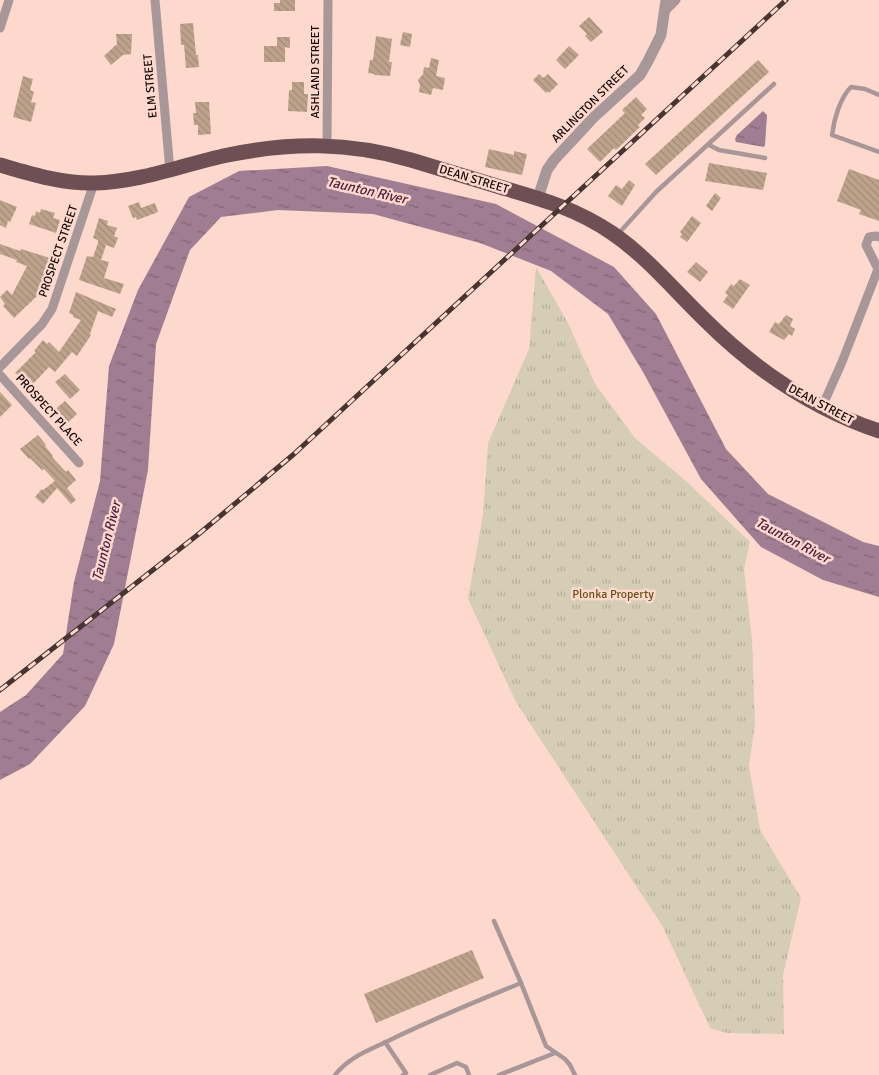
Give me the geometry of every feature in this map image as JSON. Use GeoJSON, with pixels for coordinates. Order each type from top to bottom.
{"type":"FeatureCollection","features":[{"type":"Feature","properties":{"kind":"highway","name":"DEAN STREET"},"geometry":{"type":"LineString","coordinates":[[0,165],[54,180],[94,183],[124,180],[228,155],[286,147],[327,145],[362,149],[409,160],[538,198],[574,211],[616,236],[640,256],[737,349],[780,381],[822,407],[879,431]]}},
{"type":"Feature","properties":{"kind":"street"},"geometry":{"type":"LineString","coordinates":[[0,28],[9,0]]}},
{"type":"Feature","properties":{"kind":"street","name":"ELM STREET"},"geometry":{"type":"LineString","coordinates":[[155,0],[170,170]]}},
{"type":"Feature","properties":{"kind":"street","name":"ASHLAND STREET"},"geometry":{"type":"LineString","coordinates":[[327,145],[328,0]]}},
{"type":"Feature","properties":{"kind":"street"},"geometry":{"type":"LineString","coordinates":[[665,6],[676,0]]}},
{"type":"Feature","properties":{"kind":"street","name":"ARLINGTON STREET"},"geometry":{"type":"LineString","coordinates":[[538,198],[548,170],[554,160],[593,118],[640,75],[659,41],[665,6]]}},
{"type":"Feature","properties":{"kind":"street","name":"PROSPECT STREET"},"geometry":{"type":"LineString","coordinates":[[0,367],[42,324],[52,309],[94,183]]}},
{"type":"Feature","properties":{"kind":"street"},"geometry":{"type":"LineString","coordinates":[[822,407],[879,269],[876,257],[866,245],[869,237],[879,237]]}},
{"type":"Feature","properties":{"kind":"street","name":"PROSPECT PLACE"},"geometry":{"type":"LineString","coordinates":[[0,375],[79,463]]}},
{"type":"Feature","properties":{"kind":"lane"},"geometry":{"type":"LineString","coordinates":[[616,236],[656,192],[774,84]]}},
{"type":"Feature","properties":{"kind":"lane"},"geometry":{"type":"LineString","coordinates":[[879,95],[865,89],[851,87],[845,93],[833,126],[832,135],[879,152]]}},
{"type":"Feature","properties":{"kind":"lane"},"geometry":{"type":"LineString","coordinates":[[709,145],[719,150],[765,158]]}},
{"type":"Feature","properties":{"kind":"lane"},"geometry":{"type":"LineString","coordinates":[[494,922],[546,1046],[570,1064],[575,1075]]}},
{"type":"Feature","properties":{"kind":"lane"},"geometry":{"type":"LineString","coordinates":[[335,1075],[354,1058],[385,1042],[450,1012],[521,983]]}},
{"type":"Feature","properties":{"kind":"lane"},"geometry":{"type":"LineString","coordinates":[[385,1042],[406,1074]]}},
{"type":"Feature","properties":{"kind":"lane"},"geometry":{"type":"LineString","coordinates":[[499,1075],[555,1052]]}},
{"type":"Feature","properties":{"kind":"lane"},"geometry":{"type":"LineString","coordinates":[[430,1075],[457,1063],[466,1067],[469,1075]]}},
{"type":"Feature","properties":{"kind":"green space","name":"Plonka Property"},"geometry":{"type":"Polygon","coordinates":[[[536,267],[568,323],[595,384],[635,438],[687,482],[750,542],[744,569],[752,640],[755,724],[749,766],[760,830],[801,898],[783,975],[784,1034],[727,1033],[710,1028],[663,927],[516,702],[468,599],[483,515],[488,443],[529,349],[536,267]]]}},
{"type":"Feature","properties":{"kind":"water"},"geometry":{"type":"Polygon","coordinates":[[[763,111],[767,115],[764,147],[736,142],[737,135],[763,111]]]}},
{"type":"Feature","properties":{"kind":"water","name":"Taunton River"},"geometry":{"type":"Polygon","coordinates":[[[327,166],[496,204],[614,267],[656,314],[726,449],[768,494],[863,542],[879,546],[879,597],[823,580],[761,547],[701,479],[643,372],[608,314],[551,271],[480,243],[373,214],[278,210],[221,217],[190,250],[156,344],[148,470],[114,644],[85,706],[30,764],[0,780],[0,712],[26,695],[63,654],[74,582],[100,481],[109,366],[138,290],[189,197],[239,171],[327,166]]]}},
{"type":"Feature","properties":{"kind":"building"},"geometry":{"type":"Polygon","coordinates":[[[280,0],[295,0],[295,11],[274,11],[274,3],[280,3],[280,0]]]}},
{"type":"Feature","properties":{"kind":"building"},"geometry":{"type":"Polygon","coordinates":[[[589,17],[603,32],[591,42],[585,36],[587,34],[579,26],[589,17]]]}},
{"type":"Feature","properties":{"kind":"building"},"geometry":{"type":"Polygon","coordinates":[[[193,23],[199,67],[186,68],[184,45],[181,45],[180,24],[193,23]]]}},
{"type":"Feature","properties":{"kind":"building"},"geometry":{"type":"Polygon","coordinates":[[[403,32],[412,34],[410,47],[400,45],[403,32]]]}},
{"type":"Feature","properties":{"kind":"building"},"geometry":{"type":"Polygon","coordinates":[[[116,34],[132,34],[131,54],[123,55],[111,65],[104,56],[117,44],[116,34]]]}},
{"type":"Feature","properties":{"kind":"building"},"geometry":{"type":"Polygon","coordinates":[[[376,36],[392,39],[389,62],[392,62],[390,76],[368,73],[370,60],[373,60],[376,36]]]}},
{"type":"Feature","properties":{"kind":"building"},"geometry":{"type":"Polygon","coordinates":[[[277,37],[290,37],[290,48],[285,47],[285,62],[264,62],[264,46],[277,46],[277,37]]]}},
{"type":"Feature","properties":{"kind":"building"},"geometry":{"type":"Polygon","coordinates":[[[569,46],[579,55],[565,69],[556,60],[569,46]]]}},
{"type":"Feature","properties":{"kind":"building"},"geometry":{"type":"Polygon","coordinates":[[[431,58],[439,60],[436,76],[445,78],[443,90],[433,88],[431,95],[419,92],[420,85],[418,80],[423,74],[424,67],[429,68],[431,58]]]}},
{"type":"Feature","properties":{"kind":"building"},"geometry":{"type":"Polygon","coordinates":[[[758,60],[769,72],[656,175],[645,164],[758,60]]]}},
{"type":"Feature","properties":{"kind":"building"},"geometry":{"type":"Polygon","coordinates":[[[539,74],[543,78],[548,74],[558,84],[549,93],[548,91],[546,93],[533,80],[539,74]]]}},
{"type":"Feature","properties":{"kind":"building"},"geometry":{"type":"Polygon","coordinates":[[[23,76],[33,79],[30,90],[34,92],[31,102],[36,103],[31,122],[13,117],[23,76]]]}},
{"type":"Feature","properties":{"kind":"building"},"geometry":{"type":"Polygon","coordinates":[[[292,82],[304,82],[304,94],[308,94],[307,112],[288,111],[289,90],[292,90],[292,82]]]}},
{"type":"Feature","properties":{"kind":"building"},"geometry":{"type":"Polygon","coordinates":[[[636,97],[647,109],[641,115],[645,118],[638,125],[640,127],[616,150],[614,148],[600,162],[587,149],[625,113],[622,110],[636,97]]]}},
{"type":"Feature","properties":{"kind":"building"},"geometry":{"type":"Polygon","coordinates":[[[195,102],[209,102],[211,134],[198,135],[198,125],[194,125],[193,113],[196,113],[195,102]]]}},
{"type":"Feature","properties":{"kind":"building"},"geometry":{"type":"Polygon","coordinates":[[[489,149],[514,155],[514,151],[527,154],[522,175],[485,167],[489,149]]]}},
{"type":"Feature","properties":{"kind":"building"},"geometry":{"type":"Polygon","coordinates":[[[709,163],[767,173],[763,190],[705,181],[709,163]]]}},
{"type":"Feature","properties":{"kind":"building"},"geometry":{"type":"Polygon","coordinates":[[[849,169],[879,180],[879,221],[859,214],[861,210],[837,201],[849,169]]]}},
{"type":"Feature","properties":{"kind":"building"},"geometry":{"type":"Polygon","coordinates":[[[629,180],[635,185],[622,206],[608,196],[616,185],[622,189],[629,180]]]}},
{"type":"Feature","properties":{"kind":"building"},"geometry":{"type":"Polygon","coordinates":[[[715,193],[721,198],[712,211],[706,206],[715,193]]]}},
{"type":"Feature","properties":{"kind":"building"},"geometry":{"type":"Polygon","coordinates":[[[0,200],[17,207],[6,228],[0,225],[0,200]]]}},
{"type":"Feature","properties":{"kind":"building"},"geometry":{"type":"Polygon","coordinates":[[[139,202],[141,208],[155,203],[158,212],[137,220],[136,217],[133,218],[128,206],[139,202]]]}},
{"type":"Feature","properties":{"kind":"building"},"geometry":{"type":"Polygon","coordinates":[[[41,209],[55,213],[53,218],[60,220],[56,233],[29,224],[32,215],[35,216],[36,211],[40,213],[41,209]]]}},
{"type":"Feature","properties":{"kind":"building"},"geometry":{"type":"Polygon","coordinates":[[[692,216],[701,223],[687,242],[680,237],[682,234],[680,232],[692,216]]]}},
{"type":"Feature","properties":{"kind":"building"},"geometry":{"type":"Polygon","coordinates":[[[99,218],[108,221],[107,225],[117,228],[114,236],[118,238],[114,248],[106,245],[101,260],[109,262],[104,278],[124,284],[120,294],[79,280],[87,256],[93,257],[98,243],[98,240],[93,238],[99,218]]]}},
{"type":"Feature","properties":{"kind":"building"},"geometry":{"type":"Polygon","coordinates":[[[0,244],[50,258],[37,296],[14,318],[3,306],[5,304],[0,297],[7,290],[12,295],[27,266],[0,254],[0,244]]]}},
{"type":"Feature","properties":{"kind":"building"},"geometry":{"type":"Polygon","coordinates":[[[696,262],[708,272],[700,282],[687,272],[696,262]]]}},
{"type":"Feature","properties":{"kind":"building"},"geometry":{"type":"Polygon","coordinates":[[[740,279],[750,285],[733,309],[723,302],[728,295],[725,293],[731,284],[734,286],[740,279]]]}},
{"type":"Feature","properties":{"kind":"building"},"geometry":{"type":"Polygon","coordinates":[[[76,292],[116,309],[112,317],[98,311],[91,335],[77,356],[72,352],[55,372],[49,367],[31,386],[15,373],[36,352],[34,351],[43,340],[47,344],[49,342],[59,352],[81,320],[69,313],[76,292]]]}},
{"type":"Feature","properties":{"kind":"building"},"geometry":{"type":"Polygon","coordinates":[[[786,315],[793,319],[790,326],[795,329],[792,336],[789,334],[784,340],[769,332],[775,322],[779,324],[786,315]]]}},
{"type":"Feature","properties":{"kind":"building"},"geometry":{"type":"Polygon","coordinates":[[[65,374],[80,390],[70,399],[55,382],[65,374]]]}},
{"type":"Feature","properties":{"kind":"building"},"geometry":{"type":"Polygon","coordinates":[[[0,392],[12,405],[0,417],[0,392]]]}},
{"type":"Feature","properties":{"kind":"building"},"geometry":{"type":"Polygon","coordinates":[[[65,401],[77,414],[65,425],[53,411],[65,401]]]}},
{"type":"Feature","properties":{"kind":"building"},"geometry":{"type":"Polygon","coordinates":[[[38,435],[52,457],[66,472],[68,470],[76,480],[67,488],[76,500],[71,504],[57,488],[43,504],[35,497],[42,489],[55,481],[20,449],[38,435]]]}},
{"type":"Feature","properties":{"kind":"building"},"geometry":{"type":"Polygon","coordinates":[[[472,950],[484,978],[376,1023],[364,994],[472,950]]]}},
{"type":"Feature","properties":{"kind":"railway"},"geometry":{"type":"LineString","coordinates":[[0,690],[200,533],[294,454],[786,0]]}}]}
